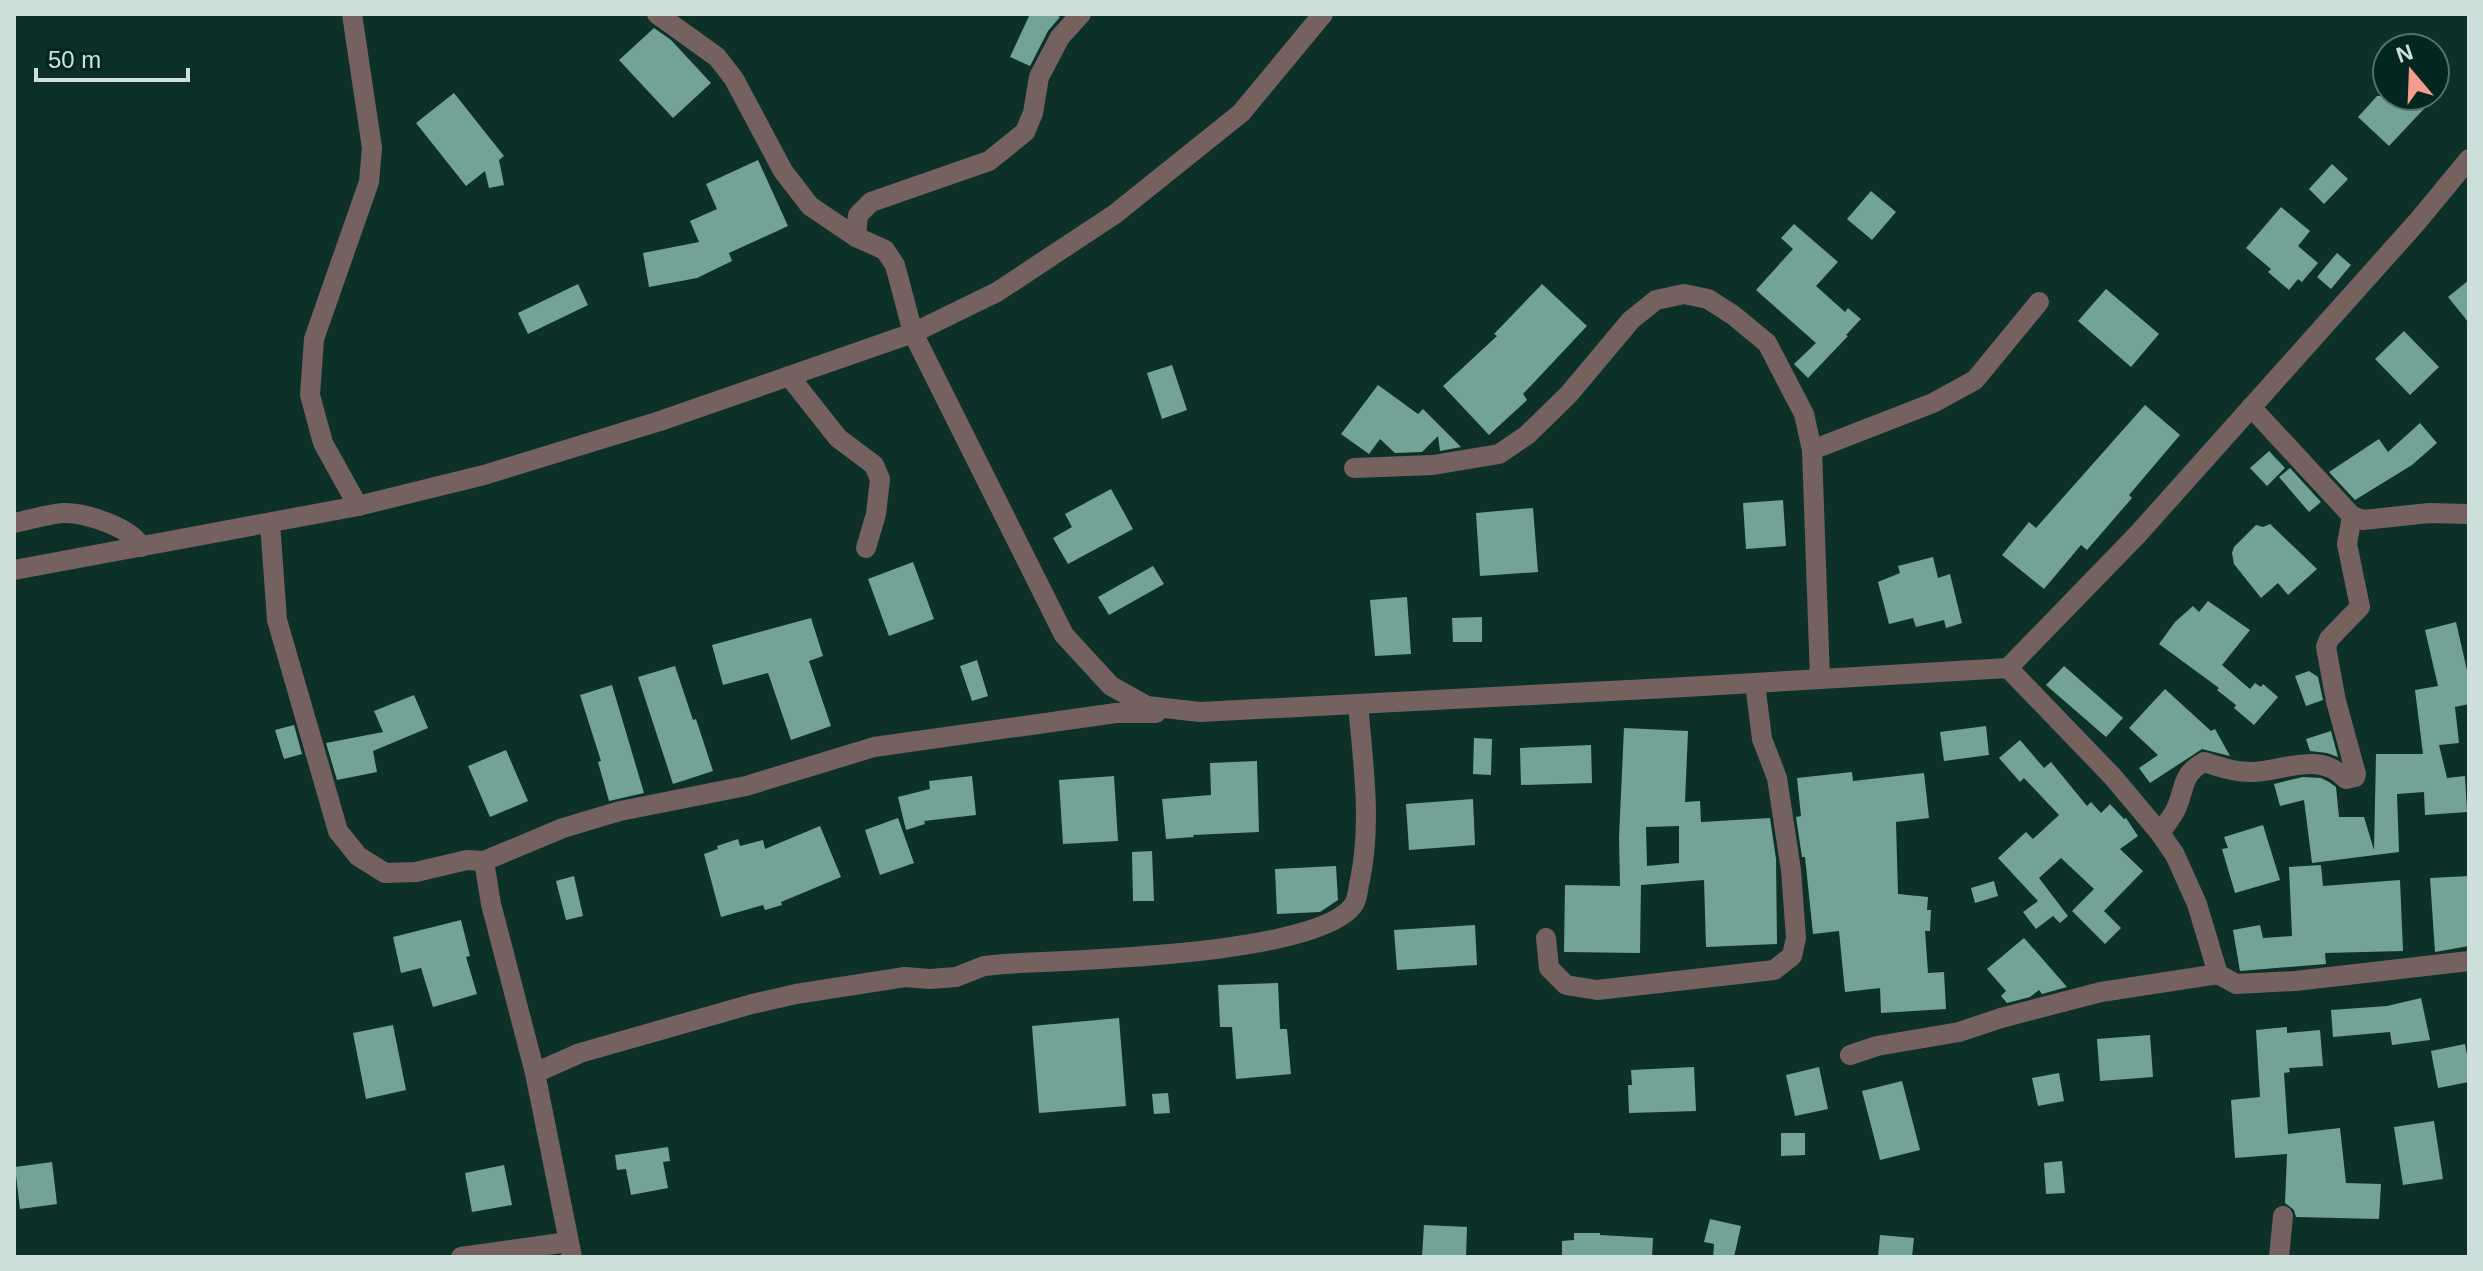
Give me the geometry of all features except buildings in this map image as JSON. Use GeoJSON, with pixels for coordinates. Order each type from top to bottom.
{"type":"FeatureCollection","features":[{"type":"Feature","properties":{"kind":"street"},"geometry":{"type":"LineString","coordinates":[[352,14],[372,148],[369,182],[314,339],[310,395],[323,443],[358,506]]}},
{"type":"Feature","properties":{"kind":"street"},"geometry":{"type":"LineString","coordinates":[[657,14],[717,57],[734,79],[783,171],[810,206],[856,237],[885,250],[895,265],[913,333],[1064,635],[1111,686],[1147,706],[1200,712]]}},
{"type":"Feature","properties":{"kind":"street"},"geometry":{"type":"LineString","coordinates":[[856,237],[858,215],[871,202],[989,161],[1025,132],[1033,113],[1039,77],[1060,37],[1081,14]]}},
{"type":"Feature","properties":{"kind":"street"},"geometry":{"type":"LineString","coordinates":[[14,570],[358,506],[484,475],[660,421],[913,333],[997,292],[1115,214],[1241,113],[1323,14]]}},
{"type":"Feature","properties":{"kind":"street"},"geometry":{"type":"LineString","coordinates":[[270,523],[277,620],[338,831],[358,856],[385,873],[416,872],[467,860],[484,861],[563,828],[620,811],[746,786],[874,747],[1116,713],[1200,712],[2008,668],[2138,534],[2417,222],[2469,159]]}},
{"type":"Feature","properties":{"kind":"street"},"geometry":{"type":"LineString","coordinates":[[1354,468],[1433,465],[1499,454],[1527,435],[1569,394],[1631,320],[1656,300],[1684,294],[1708,299],[1767,343],[1804,414],[1812,450],[1820,679]]}},
{"type":"Feature","properties":{"kind":"street"},"geometry":{"type":"LineString","coordinates":[[1812,450],[1933,403],[1975,380],[2039,302]]}},
{"type":"Feature","properties":{"kind":"street"},"geometry":{"type":"LineString","coordinates":[[789,376],[838,438],[874,465],[880,479],[876,514],[866,548]]}},
{"type":"Feature","properties":{"kind":"street"},"geometry":{"type":"LineString","coordinates":[[2251,407],[2352,516],[2363,520],[2429,513],[2469,514]]}},
{"type":"Feature","properties":{"kind":"street"},"geometry":{"type":"LineString","coordinates":[[14,523],[52,514],[76,513],[128,533],[137,538],[141,547]]}},
{"type":"Feature","properties":{"kind":"street"},"geometry":{"type":"LineString","coordinates":[[2160,833],[2176,809],[2190,769],[2204,762],[2228,770],[2253,772],[2316,762],[2339,771],[2346,779],[2355,777],[2326,647],[2329,639],[2360,607],[2347,544],[2352,516]]}},
{"type":"Feature","properties":{"kind":"street"},"geometry":{"type":"LineString","coordinates":[[2008,668],[2113,777],[2160,833],[2175,855],[2197,904],[2218,974]]}},
{"type":"Feature","properties":{"kind":"street"},"geometry":{"type":"LineString","coordinates":[[1546,938],[1549,968],[1566,985],[1597,990],[1774,970],[1792,956],[1796,938],[1791,870],[1777,778],[1762,739],[1755,683]]}},
{"type":"Feature","properties":{"kind":"street"},"geometry":{"type":"LineString","coordinates":[[535,1073],[580,1053],[796,994],[905,977],[956,977],[984,966],[1222,948],[1280,938],[1323,926],[1342,916],[1355,903],[1364,860],[1366,805],[1358,704]]}},
{"type":"Feature","properties":{"kind":"street"},"geometry":{"type":"LineString","coordinates":[[461,1257],[570,1250],[535,1073],[491,904],[484,861]]}},
{"type":"Feature","properties":{"kind":"street"},"geometry":{"type":"LineString","coordinates":[[1850,1055],[1877,1046],[1959,1032],[2101,992],[2218,974],[2236,984],[2265,983],[2469,961]]}},
{"type":"Feature","properties":{"kind":"street"},"geometry":{"type":"LineString","coordinates":[[2279,1257],[2283,1216]]}}]}
